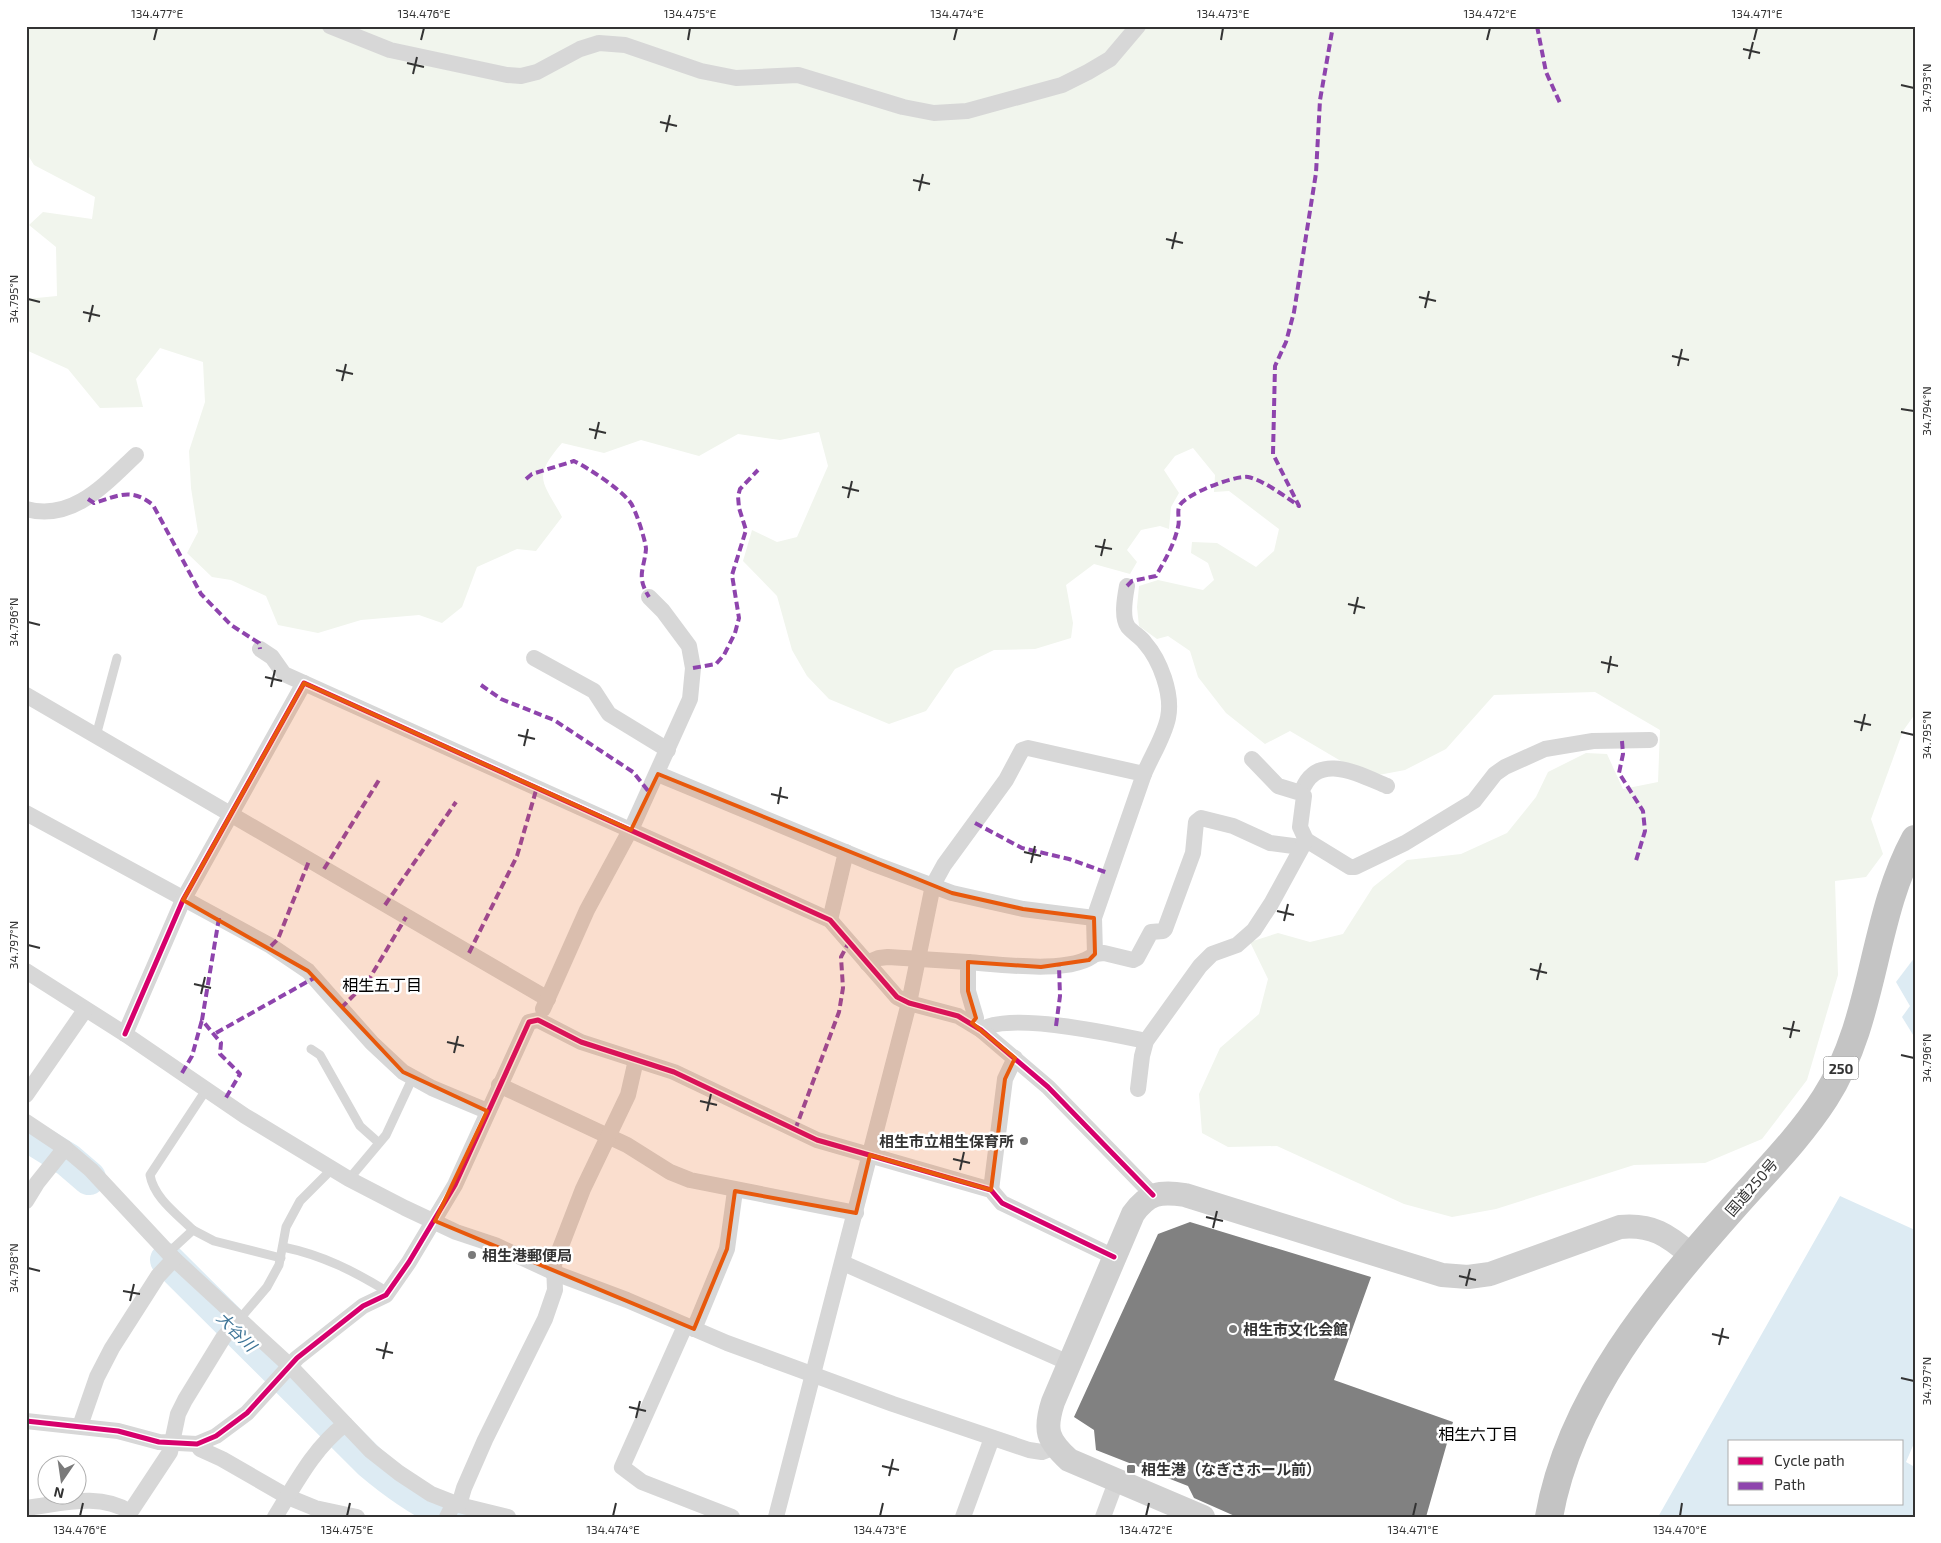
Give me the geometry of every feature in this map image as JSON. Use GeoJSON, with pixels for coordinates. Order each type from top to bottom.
{"type":"FeatureCollection","features":[{"type":"Feature","properties":{"kind":"highway","name":"国道250号"},"geometry":{"type":"LineString","coordinates":[[1549,1517],[1559,1474],[1575,1433],[1594,1394],[1624,1346],[1691,1255],[1797,1134],[1824,1098],[1840,1070],[1862,1013],[1896,880],[1915,840]]}},
{"type":"Feature","properties":{"kind":"street"},"geometry":{"type":"LineString","coordinates":[[330,26],[390,50],[507,75],[521,76],[537,72],[580,49],[599,43],[625,46],[701,71],[736,78],[798,75],[904,108],[934,112],[967,111],[1062,85],[1110,59],[1138,26]]}},
{"type":"Feature","properties":{"kind":"street"},"geometry":{"type":"LineString","coordinates":[[26,510],[49,512],[88,499],[136,455]]}},
{"type":"Feature","properties":{"kind":"street"},"geometry":{"type":"LineString","coordinates":[[866,963],[879,958],[1059,966],[1089,960],[1094,954],[1094,918],[1144,774],[1168,718],[1164,681],[1154,655],[1144,641],[1128,627],[1124,600],[1127,586]]}},
{"type":"Feature","properties":{"kind":"street"},"geometry":{"type":"LineString","coordinates":[[538,1020],[587,910],[658,774],[690,699],[692,668],[689,646],[664,611],[649,597]]}},
{"type":"Feature","properties":{"kind":"street"},"geometry":{"type":"LineString","coordinates":[[260,649],[272,657],[284,674],[304,684],[830,920],[897,997],[909,1003],[958,1016],[977,1026],[1048,1087],[1153,1195]]}},
{"type":"Feature","properties":{"kind":"street"},"geometry":{"type":"LineString","coordinates":[[534,658],[594,691],[609,714],[668,750]]}},
{"type":"Feature","properties":{"kind":"street"},"geometry":{"type":"LineString","coordinates":[[124,1034],[183,900],[304,684]]}},
{"type":"Feature","properties":{"kind":"street"},"geometry":{"type":"LineString","coordinates":[[26,695],[548,999]]}},
{"type":"Feature","properties":{"kind":"street"},"geometry":{"type":"LineString","coordinates":[[1094,954],[1104,953],[1133,960],[1137,958],[1151,932],[1163,931],[1166,928],[1192,853],[1196,822],[1201,818],[1232,826],[1270,843],[1304,843],[1350,867],[1355,867],[1404,843],[1474,801],[1495,774],[1505,767],[1545,749],[1593,741],[1650,740]]}},
{"type":"Feature","properties":{"kind":"street"},"geometry":{"type":"LineString","coordinates":[[776,1517],[909,1003],[933,885],[944,865],[1006,780],[1022,750],[1028,748],[1144,774]]}},
{"type":"Feature","properties":{"kind":"street"},"geometry":{"type":"LineString","coordinates":[[1138,1089],[1146,1041],[1200,966],[1212,954],[1237,945],[1254,930],[1271,904],[1304,843],[1300,827],[1304,796],[1301,793],[1278,786],[1252,759]]}},
{"type":"Feature","properties":{"kind":"street"},"geometry":{"type":"LineString","coordinates":[[1301,793],[1306,780],[1314,772],[1328,768],[1346,769],[1387,786]]}},
{"type":"Feature","properties":{"kind":"street"},"geometry":{"type":"LineString","coordinates":[[658,774],[846,852],[952,892],[1023,909],[1094,918]]}},
{"type":"Feature","properties":{"kind":"street"},"geometry":{"type":"LineString","coordinates":[[26,813],[270,946],[308,971],[372,1043],[403,1072],[432,1088],[487,1111]]}},
{"type":"Feature","properties":{"kind":"street"},"geometry":{"type":"LineString","coordinates":[[830,920],[846,852]]}},
{"type":"Feature","properties":{"kind":"street"},"geometry":{"type":"LineString","coordinates":[[968,962],[968,991],[977,1026]]}},
{"type":"Feature","properties":{"kind":"street"},"geometry":{"type":"LineString","coordinates":[[26,971],[206,1090],[332,1169],[456,1232],[495,1244],[555,1273],[627,1300],[690,1327],[992,1438],[1029,1450],[1049,1451],[1055,1447]]}},
{"type":"Feature","properties":{"kind":"street"},"geometry":{"type":"LineString","coordinates":[[26,1095],[85,1010]]}},
{"type":"Feature","properties":{"kind":"street"},"geometry":{"type":"LineString","coordinates":[[26,1421],[80,1426],[173,1444],[197,1444],[216,1436],[247,1413],[287,1369],[362,1306],[388,1292],[435,1221],[454,1185],[529,1022],[538,1020],[581,1042],[674,1072],[817,1140],[991,1190],[1002,1203],[1114,1257]]}},
{"type":"Feature","properties":{"kind":"street"},"geometry":{"type":"LineString","coordinates":[[977,1026],[1026,1022],[1111,1033],[1146,1041]]}},
{"type":"Feature","properties":{"kind":"street"},"geometry":{"type":"LineString","coordinates":[[991,1190],[1006,1079],[1015,1058]]}},
{"type":"Feature","properties":{"kind":"street"},"geometry":{"type":"LineString","coordinates":[[453,1508],[545,1319],[556,1290],[554,1264],[584,1189],[628,1095],[636,1060]]}},
{"type":"Feature","properties":{"kind":"street"},"geometry":{"type":"LineString","coordinates":[[499,1085],[609,1138],[690,1180],[736,1191],[856,1213]]}},
{"type":"Feature","properties":{"kind":"street"},"geometry":{"type":"LineString","coordinates":[[26,1122],[60,1154],[91,1170],[171,1258],[287,1369],[343,1426],[372,1451],[399,1473],[453,1508],[508,1517]]}},
{"type":"Feature","properties":{"kind":"street"},"geometry":{"type":"LineString","coordinates":[[26,1201],[60,1154]]}},
{"type":"Feature","properties":{"kind":"street"},"geometry":{"type":"LineString","coordinates":[[732,1517],[642,1482],[622,1467],[727,1249],[736,1191]]}},
{"type":"Feature","properties":{"kind":"street"},"geometry":{"type":"LineString","coordinates":[[1203,1517],[1174,1511],[1069,1460],[1055,1447],[1048,1433],[1053,1402],[1114,1257],[1133,1214],[1142,1201],[1153,1195],[1162,1193],[1185,1195],[1442,1275],[1468,1277],[1490,1274],[1620,1227],[1638,1225],[1671,1238],[1691,1255]]}},
{"type":"Feature","properties":{"kind":"street"},"geometry":{"type":"LineString","coordinates":[[80,1426],[97,1377],[112,1348],[171,1258]]}},
{"type":"Feature","properties":{"kind":"street"},"geometry":{"type":"LineString","coordinates":[[843,1263],[1069,1364]]}},
{"type":"Feature","properties":{"kind":"street"},"geometry":{"type":"LineString","coordinates":[[26,1508],[87,1500],[106,1501],[129,1515],[173,1444],[178,1414],[185,1400],[223,1338],[237,1323]]}},
{"type":"Feature","properties":{"kind":"street"},"geometry":{"type":"LineString","coordinates":[[276,1517],[312,1457],[327,1439],[343,1426]]}},
{"type":"Feature","properties":{"kind":"street"},"geometry":{"type":"LineString","coordinates":[[962,1517],[992,1438]]}},
{"type":"Feature","properties":{"kind":"street"},"geometry":{"type":"LineString","coordinates":[[197,1444],[200,1450],[222,1459],[288,1496],[315,1508],[357,1517]]}},
{"type":"Feature","properties":{"kind":"street"},"geometry":{"type":"LineString","coordinates":[[1103,1517],[1116,1482]]}},
{"type":"Feature","properties":{"kind":"lane"},"geometry":{"type":"LineString","coordinates":[[96,736],[117,658]]}},
{"type":"Feature","properties":{"kind":"lane"},"geometry":{"type":"LineString","coordinates":[[311,1049],[320,1055],[360,1126],[379,1143]]}},
{"type":"Feature","properties":{"kind":"lane"},"geometry":{"type":"LineString","coordinates":[[349,1179],[386,1135],[413,1077]]}},
{"type":"Feature","properties":{"kind":"lane"},"geometry":{"type":"LineString","coordinates":[[206,1090],[150,1175],[151,1183],[159,1197],[193,1230],[214,1241],[280,1258]]}},
{"type":"Feature","properties":{"kind":"lane"},"geometry":{"type":"LineString","coordinates":[[237,1323],[267,1287],[280,1264],[286,1227],[300,1201],[332,1169]]}},
{"type":"Feature","properties":{"kind":"lane"},"geometry":{"type":"LineString","coordinates":[[171,1258],[193,1230]]}},
{"type":"Feature","properties":{"kind":"lane"},"geometry":{"type":"LineString","coordinates":[[282,1246],[325,1258],[351,1269],[388,1292]]}},
{"type":"Feature","properties":{"kind":"highlighted area"},"geometry":{"type":"Polygon","coordinates":[[[304,683],[631,830],[658,774],[952,893],[1023,909],[1094,918],[1095,954],[1089,960],[1041,967],[968,962],[968,991],[976,1018],[972,1023],[1015,1058],[1005,1079],[991,1190],[870,1155],[856,1213],[735,1191],[727,1249],[694,1329],[435,1221],[487,1111],[403,1072],[308,971],[183,900],[304,683]]]}},
{"type":"Feature","properties":{"kind":"shaded area"},"geometry":{"type":"Polygon","coordinates":[[[26,26],[1915,26],[1915,714],[1903,731],[1871,819],[1883,854],[1866,877],[1835,881],[1838,975],[1807,1080],[1762,1139],[1705,1163],[1634,1165],[1496,1209],[1452,1217],[1404,1204],[1277,1146],[1228,1147],[1202,1133],[1199,1094],[1220,1048],[1259,1014],[1268,979],[1250,942],[1278,933],[1310,942],[1343,934],[1373,887],[1407,860],[1461,854],[1507,833],[1536,797],[1548,772],[1586,753],[1607,754],[1623,789],[1658,782],[1660,730],[1595,692],[1494,695],[1446,749],[1405,770],[1368,777],[1290,731],[1265,744],[1226,713],[1198,677],[1190,651],[1168,636],[1157,639],[1139,626],[1137,607],[1139,586],[1158,580],[1203,590],[1214,580],[1208,563],[1191,553],[1192,542],[1217,543],[1256,567],[1274,551],[1279,529],[1229,491],[1214,492],[1215,475],[1193,448],[1175,456],[1164,470],[1179,493],[1171,507],[1169,529],[1160,526],[1141,530],[1127,550],[1137,562],[1130,574],[1094,564],[1066,585],[1073,623],[1071,638],[1035,649],[994,650],[955,669],[926,711],[889,724],[829,699],[807,676],[792,650],[777,596],[743,561],[752,530],[777,542],[797,537],[828,466],[819,432],[780,440],[738,434],[699,456],[641,440],[604,453],[562,443],[547,464],[543,479],[549,495],[562,517],[536,551],[517,549],[477,567],[462,607],[442,623],[419,615],[361,620],[318,633],[278,625],[266,596],[231,580],[212,577],[187,553],[198,532],[191,488],[189,451],[205,402],[203,362],[160,348],[136,379],[143,407],[100,408],[68,369],[26,350],[26,299],[57,296],[56,247],[29,225],[43,212],[92,219],[95,197],[34,165],[26,152],[26,26]]]}},
{"type":"Feature","properties":{"kind":"shaded area"},"geometry":{"type":"Polygon","coordinates":[[[1915,957],[1915,1038],[1902,1017],[1910,1006],[1896,982],[1915,957]]]}},
{"type":"Feature","properties":{"kind":"shaded area"},"geometry":{"type":"Polygon","coordinates":[[[1840,1196],[1915,1230],[1915,1441],[1906,1462],[1913,1466],[1915,1462],[1915,1517],[1658,1517],[1840,1196]]]}},
{"type":"Feature","properties":{"kind":"building","name":"相生市文化会館"},"geometry":{"type":"Polygon","coordinates":[[[1190,1222],[1371,1277],[1334,1380],[1453,1422],[1426,1517],[1237,1517],[1194,1498],[1188,1486],[1096,1450],[1094,1430],[1074,1417],[1158,1234],[1190,1222]]]}},
{"type":"Feature","properties":{"kind":"waterway","name":"大谷川"},"geometry":{"type":"LineString","coordinates":[[26,1134],[68,1160],[89,1178]]}},
{"type":"Feature","properties":{"kind":"waterway","name":"大谷川"},"geometry":{"type":"LineString","coordinates":[[167,1260],[370,1462],[411,1493],[456,1517]]}},
{"type":"Feature","properties":{"kind":"marked path"},"geometry":{"type":"LineString","coordinates":[[1127,586],[1132,581],[1156,576],[1176,534],[1179,525],[1179,507],[1182,502],[1199,492],[1221,482],[1248,477],[1267,485],[1299,506],[1273,454],[1275,366],[1286,342],[1294,312],[1316,173],[1320,100],[1333,26]]}},
{"type":"Feature","properties":{"kind":"marked path"},"geometry":{"type":"LineString","coordinates":[[1537,26],[1546,72],[1560,103]]}},
{"type":"Feature","properties":{"kind":"marked path"},"geometry":{"type":"LineString","coordinates":[[526,479],[532,474],[574,461],[604,479],[619,491],[635,510],[644,539],[646,549],[642,578],[649,597]]}},
{"type":"Feature","properties":{"kind":"marked path"},"geometry":{"type":"LineString","coordinates":[[693,668],[716,664],[724,655],[735,633],[739,618],[732,575],[746,530],[739,508],[738,496],[740,489],[758,470]]}},
{"type":"Feature","properties":{"kind":"marked path"},"geometry":{"type":"LineString","coordinates":[[88,499],[94,503],[117,496],[131,495],[145,499],[153,505],[201,594],[231,625],[259,643],[260,649]]}},
{"type":"Feature","properties":{"kind":"marked path"},"geometry":{"type":"LineString","coordinates":[[481,685],[501,699],[554,720],[633,772],[649,792]]}},
{"type":"Feature","properties":{"kind":"marked path"},"geometry":{"type":"LineString","coordinates":[[1622,741],[1623,754],[1619,773],[1643,811],[1645,831],[1635,864]]}},
{"type":"Feature","properties":{"kind":"marked path"},"geometry":{"type":"LineString","coordinates":[[324,869],[379,780]]}},
{"type":"Feature","properties":{"kind":"marked path"},"geometry":{"type":"LineString","coordinates":[[469,953],[517,856],[537,787]]}},
{"type":"Feature","properties":{"kind":"marked path"},"geometry":{"type":"LineString","coordinates":[[385,905],[456,802]]}},
{"type":"Feature","properties":{"kind":"marked path"},"geometry":{"type":"LineString","coordinates":[[975,823],[1022,848],[1069,859],[1108,873]]}},
{"type":"Feature","properties":{"kind":"marked path"},"geometry":{"type":"LineString","coordinates":[[271,946],[278,939],[309,861]]}},
{"type":"Feature","properties":{"kind":"marked path"},"geometry":{"type":"LineString","coordinates":[[341,1008],[368,981],[406,917]]}},
{"type":"Feature","properties":{"kind":"marked path"},"geometry":{"type":"LineString","coordinates":[[219,918],[202,1020],[221,1043],[220,1054],[240,1074],[224,1101]]}},
{"type":"Feature","properties":{"kind":"marked path"},"geometry":{"type":"LineString","coordinates":[[795,1130],[839,1012],[843,988],[841,957],[849,942]]}},
{"type":"Feature","properties":{"kind":"marked path"},"geometry":{"type":"LineString","coordinates":[[1056,1026],[1060,996],[1059,966]]}},
{"type":"Feature","properties":{"kind":"marked path"},"geometry":{"type":"LineString","coordinates":[[216,1033],[314,978]]}},
{"type":"Feature","properties":{"kind":"marked path"},"geometry":{"type":"LineString","coordinates":[[182,1073],[192,1056],[202,1020]]}},
{"type":"Feature","properties":{"kind":"cycle path"},"geometry":{"type":"LineString","coordinates":[[125,1034],[183,900],[304,683],[830,920],[897,997],[909,1003],[958,1016],[981,1030],[1048,1087],[1153,1195]]}},
{"type":"Feature","properties":{"kind":"cycle path"},"geometry":{"type":"LineString","coordinates":[[26,1421],[118,1431],[159,1442],[197,1444],[216,1436],[247,1413],[297,1358],[363,1306],[386,1295],[409,1262],[455,1185],[529,1022],[538,1020],[581,1042],[674,1072],[817,1140],[991,1190],[1002,1203],[1114,1257]]}},
{"type":"Feature","properties":{"kind":"place","name":"相生市立相生保育所"},"geometry":{"type":"Point","coordinates":[1024,1141]}},
{"type":"Feature","properties":{"kind":"place","name":"相生港郵便局"},"geometry":{"type":"Point","coordinates":[472,1255]}},
{"type":"Feature","properties":{"kind":"place","name":"相生市文化会館"},"geometry":{"type":"Point","coordinates":[1233,1329]}},
{"type":"Feature","properties":{"kind":"place","name":"相生港（なぎさホール前）"},"geometry":{"type":"Point","coordinates":[1131,1469]}},
{"type":"Feature","properties":{"kind":"district","name":"相生五丁目"},"geometry":{"type":"Point","coordinates":[382,984]}},
{"type":"Feature","properties":{"kind":"district","name":"相生六丁目"},"geometry":{"type":"Point","coordinates":[1478,1433]}}]}
